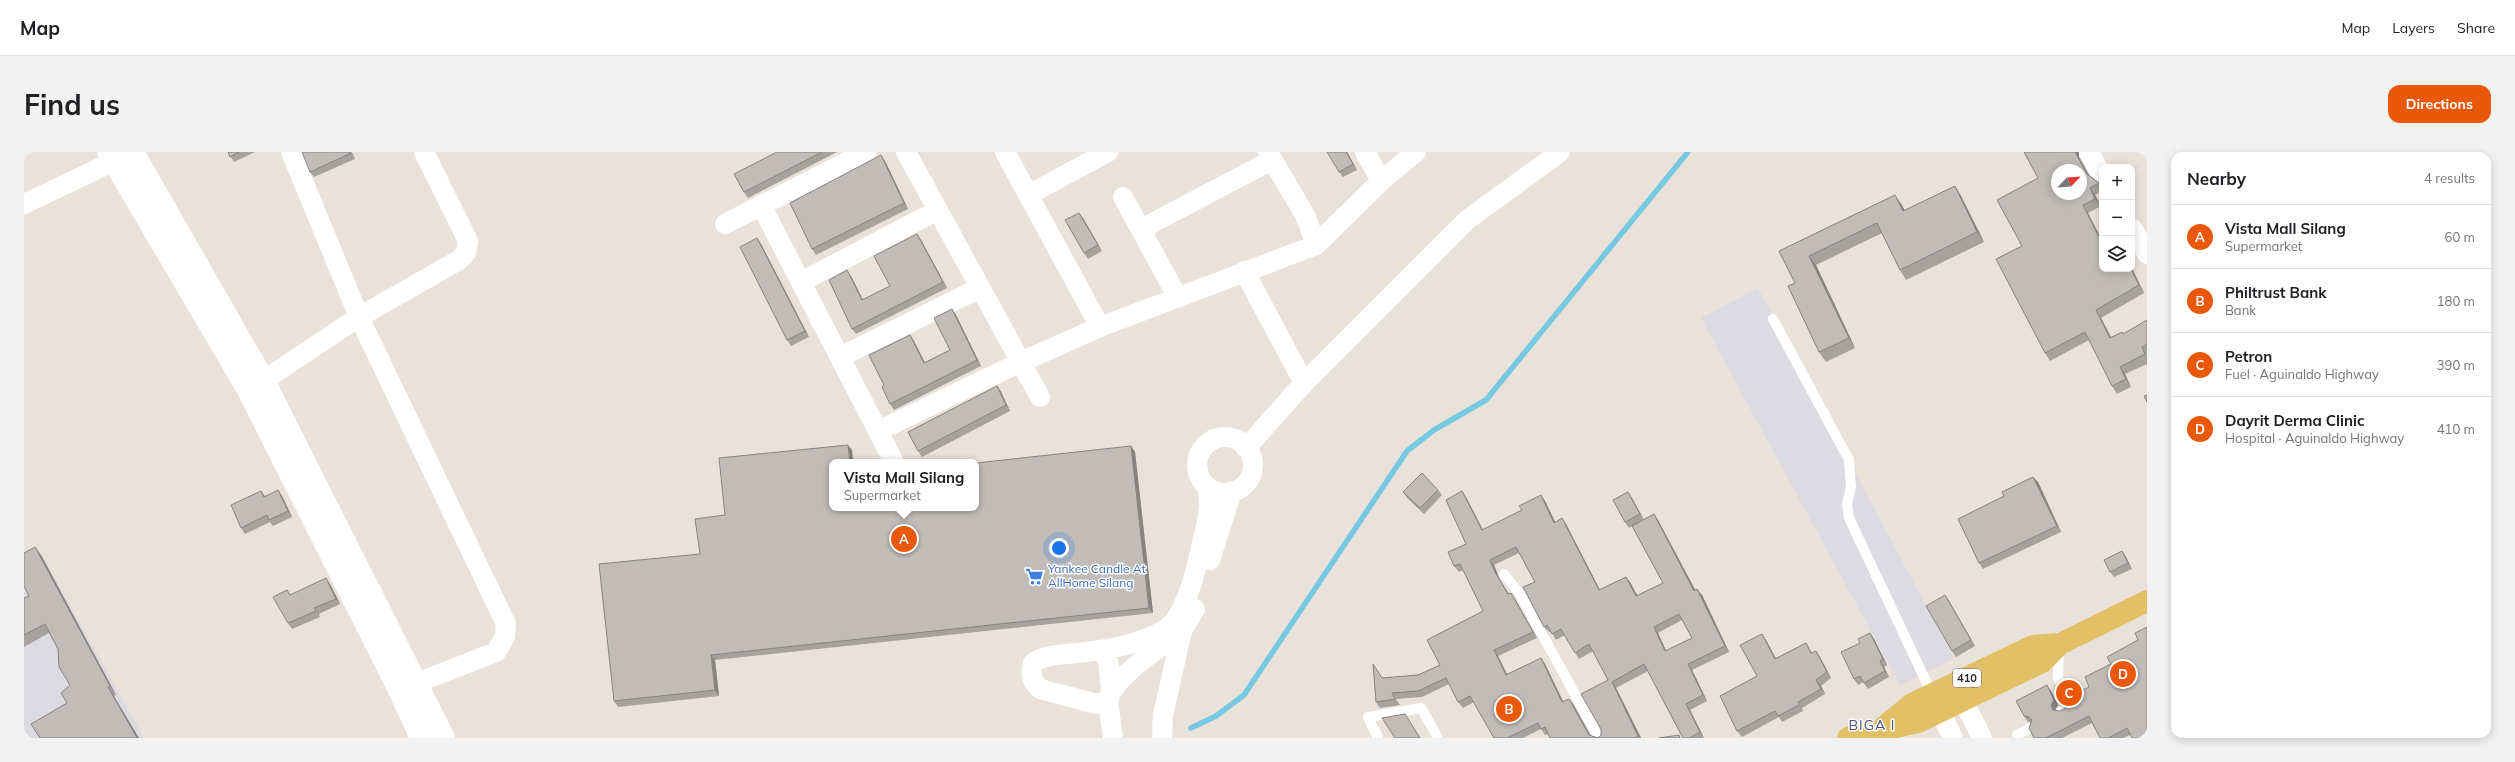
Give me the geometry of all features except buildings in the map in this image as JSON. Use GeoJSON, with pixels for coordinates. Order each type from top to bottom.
{"type":"FeatureCollection","features":[{"type":"Feature","properties":{"kind":"main road","name":"410"},"geometry":{"type":"LineString","coordinates":[[1875,734],[1912,704],[1963,700],[2042,662],[2060,644],[2147,601]]}},
{"type":"Feature","properties":{"kind":"main road","name":"410"},"geometry":{"type":"LineString","coordinates":[[1936,703],[2033,646],[2060,644]]}},
{"type":"Feature","properties":{"kind":"main road"},"geometry":{"type":"LineString","coordinates":[[1848,738],[1875,734]]}},
{"type":"Feature","properties":{"kind":"street"},"geometry":{"type":"LineString","coordinates":[[24,204],[110,157],[132,152],[256,386],[408,686],[444,738]]}},
{"type":"Feature","properties":{"kind":"street"},"geometry":{"type":"LineString","coordinates":[[291,152],[359,317],[506,624],[506,637],[496,652],[408,686]]}},
{"type":"Feature","properties":{"kind":"street"},"geometry":{"type":"LineString","coordinates":[[256,386],[359,317],[459,260],[466,253],[468,241],[424,152]]}},
{"type":"Feature","properties":{"kind":"street"},"geometry":{"type":"LineString","coordinates":[[725,224],[866,152]]}},
{"type":"Feature","properties":{"kind":"street"},"geometry":{"type":"LineString","coordinates":[[906,152],[1040,397]]}},
{"type":"Feature","properties":{"kind":"street"},"geometry":{"type":"LineString","coordinates":[[1005,152],[1100,327]]}},
{"type":"Feature","properties":{"kind":"street"},"geometry":{"type":"LineString","coordinates":[[1028,195],[1108,152]]}},
{"type":"Feature","properties":{"kind":"street"},"geometry":{"type":"LineString","coordinates":[[1365,152],[1381,181]]}},
{"type":"Feature","properties":{"kind":"street"},"geometry":{"type":"LineString","coordinates":[[878,431],[1020,362],[1100,327],[1177,296],[1316,245],[1381,181],[1416,152]]}},
{"type":"Feature","properties":{"kind":"street"},"geometry":{"type":"LineString","coordinates":[[1246,448],[1304,383],[1467,220],[1560,152]]}},
{"type":"Feature","properties":{"kind":"street"},"geometry":{"type":"LineString","coordinates":[[2088,152],[2099,171]]}},
{"type":"Feature","properties":{"kind":"street"},"geometry":{"type":"LineString","coordinates":[[1141,229],[1270,156],[1306,218],[1316,245]]}},
{"type":"Feature","properties":{"kind":"street"},"geometry":{"type":"LineString","coordinates":[[110,157],[256,386]]}},
{"type":"Feature","properties":{"kind":"street"},"geometry":{"type":"LineString","coordinates":[[1123,196],[1177,296]]}},
{"type":"Feature","properties":{"kind":"street"},"geometry":{"type":"LineString","coordinates":[[762,205],[892,459]]}},
{"type":"Feature","properties":{"kind":"street"},"geometry":{"type":"LineString","coordinates":[[801,282],[938,210]]}},
{"type":"Feature","properties":{"kind":"street"},"geometry":{"type":"LineString","coordinates":[[2135,233],[2147,254]]}},
{"type":"Feature","properties":{"kind":"street"},"geometry":{"type":"LineString","coordinates":[[1244,271],[1304,383]]}},
{"type":"Feature","properties":{"kind":"street"},"geometry":{"type":"LineString","coordinates":[[840,357],[980,288]]}},
{"type":"Feature","properties":{"kind":"street"},"geometry":{"type":"LineString","coordinates":[[1182,631],[1144,658],[1122,677],[1109,696],[1097,704],[1040,689],[1033,683],[1030,674],[1033,663],[1038,659],[1102,650],[1136,642],[1168,627],[1188,597],[1209,510],[1210,497],[1207,486],[1198,472],[1197,463],[1202,448],[1216,438],[1233,438],[1246,448],[1252,462],[1250,477],[1239,488],[1232,491],[1219,492],[1207,486]]}},
{"type":"Feature","properties":{"kind":"street"},"geometry":{"type":"LineString","coordinates":[[1162,738],[1162,715],[1182,631],[1199,602],[1232,491]]}},
{"type":"Feature","properties":{"kind":"street"},"geometry":{"type":"LineString","coordinates":[[1102,650],[1108,660],[1109,696],[1113,738]]}},
{"type":"Feature","properties":{"kind":"street"},"geometry":{"type":"LineString","coordinates":[[408,686],[421,738]]}},
{"type":"Feature","properties":{"kind":"street"},"geometry":{"type":"LineString","coordinates":[[1963,700],[1982,738]]}},
{"type":"Feature","properties":{"kind":"street"},"geometry":{"type":"LineString","coordinates":[[1936,703],[1953,738]]}},
{"type":"Feature","properties":{"kind":"lane"},"geometry":{"type":"LineString","coordinates":[[1773,319],[1849,460],[1852,487],[1847,504],[1849,518],[1936,703]]}},
{"type":"Feature","properties":{"kind":"lane"},"geometry":{"type":"LineString","coordinates":[[1504,574],[1520,594],[1599,738]]}},
{"type":"Feature","properties":{"kind":"lane"},"geometry":{"type":"LineString","coordinates":[[2060,644],[2058,678],[2071,706],[2061,711]]}},
{"type":"Feature","properties":{"kind":"lane"},"geometry":{"type":"LineString","coordinates":[[1378,738],[1368,717],[1421,708],[1438,738]]}},
{"type":"Feature","properties":{"kind":"lane"},"geometry":{"type":"LineString","coordinates":[[2017,735],[2030,728]]}},
{"type":"Feature","properties":{"kind":"shaded area"},"geometry":{"type":"Polygon","coordinates":[[[1758,288],[1954,659],[1900,685],[1701,318],[1758,288]]]}},
{"type":"Feature","properties":{"kind":"shaded area"},"geometry":{"type":"Polygon","coordinates":[[[43,557],[144,738],[24,738],[24,566],[43,557]]]}},
{"type":"Feature","properties":{"kind":"waterway"},"geometry":{"type":"LineString","coordinates":[[1191,728],[1216,716],[1244,695],[1407,451],[1434,430],[1486,400],[1688,152]]}},
{"type":"Feature","properties":{"kind":"place","name":"Vista Mall Silang"},"geometry":{"type":"Point","coordinates":[904,539]}},
{"type":"Feature","properties":{"kind":"place","name":"Yankee Candle At AllHome Silang"},"geometry":{"type":"Point","coordinates":[1035,576]}},
{"type":"Feature","properties":{"kind":"place","name":"Dayrit Derma Clinic"},"geometry":{"type":"Point","coordinates":[2123,674]}},
{"type":"Feature","properties":{"kind":"place","name":"Petron"},"geometry":{"type":"Point","coordinates":[2069,693]}},
{"type":"Feature","properties":{"kind":"place","name":"Philtrust Bank"},"geometry":{"type":"Point","coordinates":[1509,709]}},
{"type":"Feature","properties":{"kind":"district","name":"BIGA I"},"geometry":{"type":"Point","coordinates":[1872,725]}}]}
